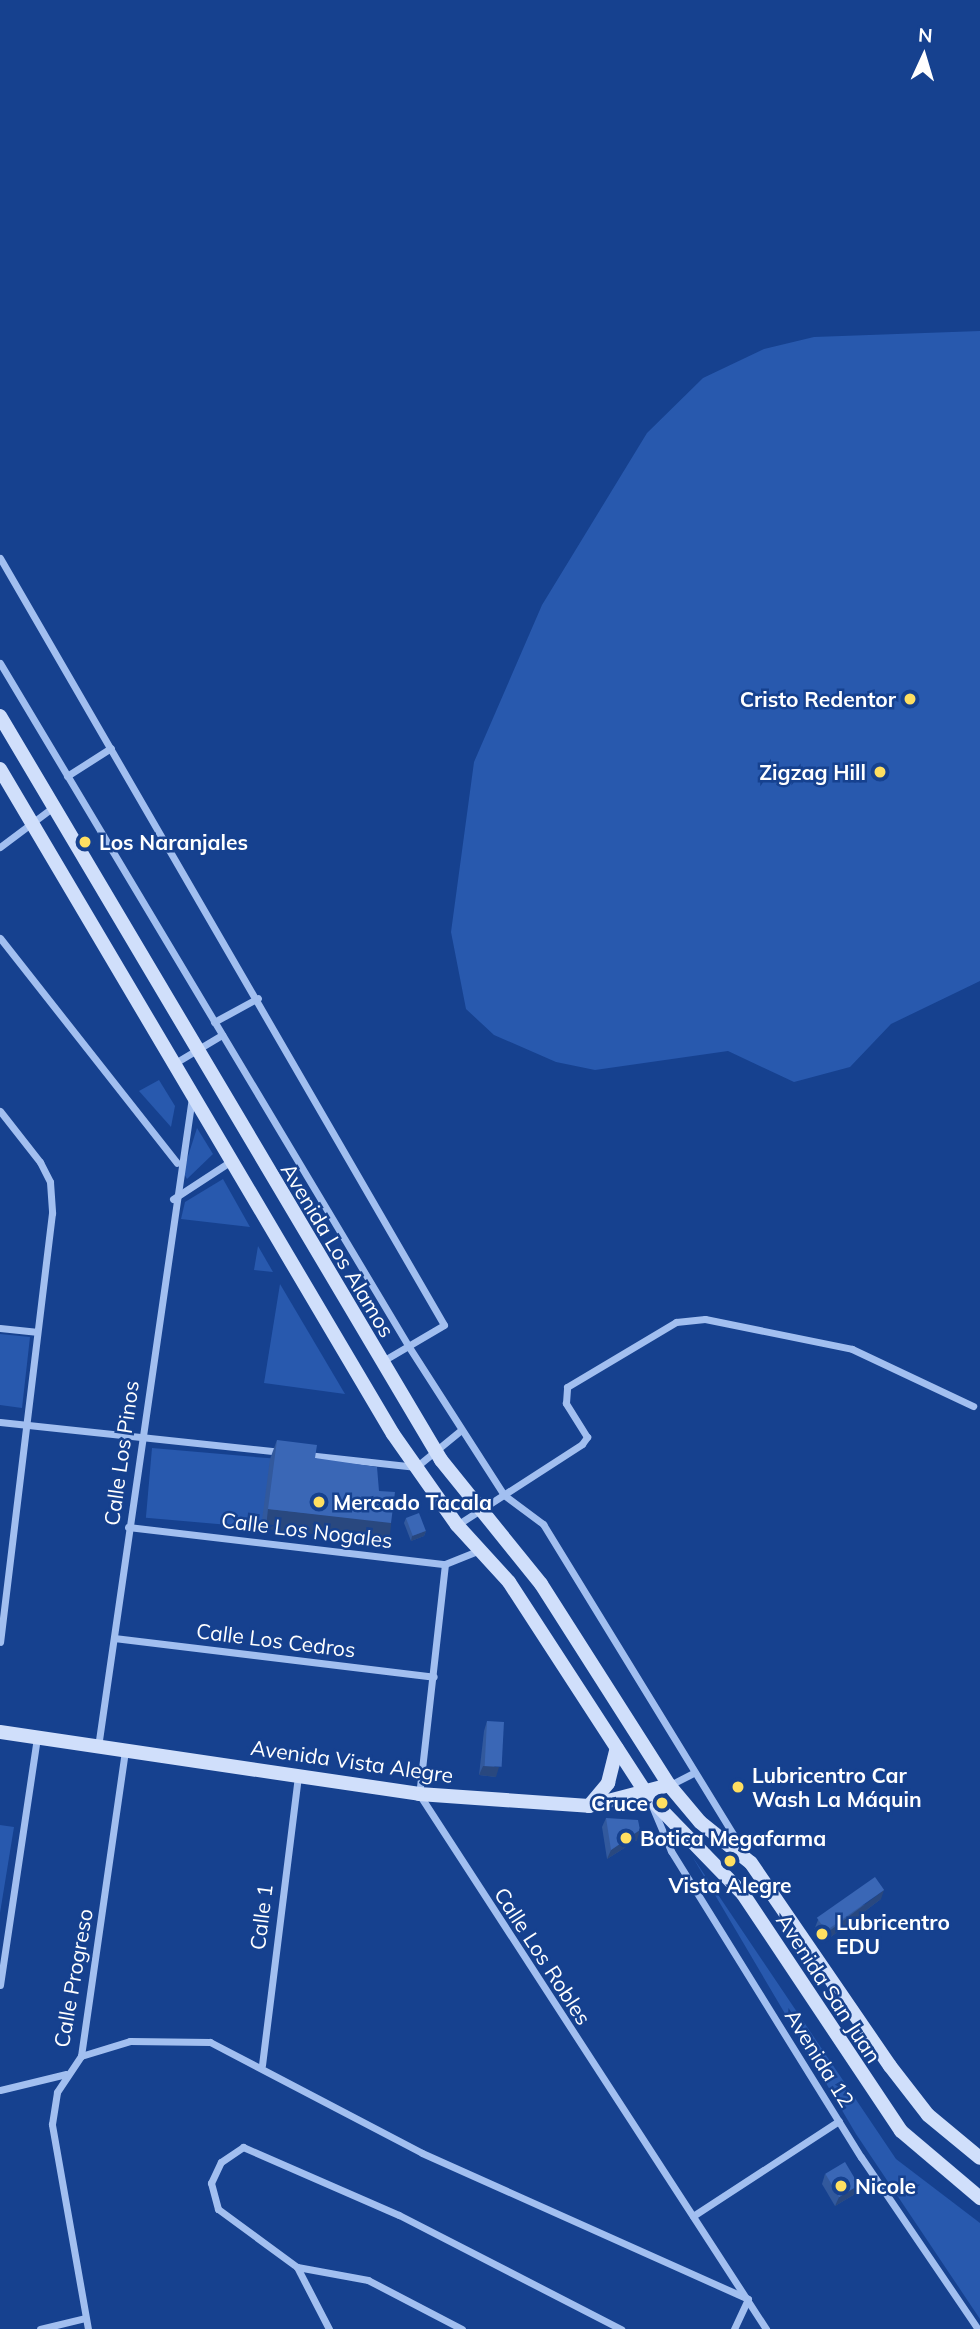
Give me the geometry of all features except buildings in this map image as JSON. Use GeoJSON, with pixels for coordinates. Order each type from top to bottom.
{"type":"FeatureCollection","features":[{"type":"Feature","properties":{"kind":"main road","name":"Avenida Los Alamos"},"geometry":{"type":"LineString","coordinates":[[0,716],[435,1452],[541,1584],[669,1785]]}},
{"type":"Feature","properties":{"kind":"main road","name":"Avenida Los Alamos"},"geometry":{"type":"LineString","coordinates":[[0,769],[416,1467],[457,1525],[509,1582],[648,1796]]}},
{"type":"Feature","properties":{"kind":"main road","name":"Avenida Vista Alegre"},"geometry":{"type":"LineString","coordinates":[[0,1732],[419,1794],[589,1805],[648,1796],[669,1785]]}},
{"type":"Feature","properties":{"kind":"main road"},"geometry":{"type":"LineString","coordinates":[[589,1805],[608,1783],[617,1748]]}},
{"type":"Feature","properties":{"kind":"main road","name":"Avenida San Juan"},"geometry":{"type":"LineString","coordinates":[[669,1785],[700,1822],[751,1863],[890,2066],[928,2115],[980,2158]]}},
{"type":"Feature","properties":{"kind":"main road","name":"Avenida San Juan"},"geometry":{"type":"LineString","coordinates":[[648,1796],[743,1894],[901,2132],[980,2198]]}},
{"type":"Feature","properties":{"kind":"street"},"geometry":{"type":"LineString","coordinates":[[0,558],[258,998],[444,1325],[380,1362]]}},
{"type":"Feature","properties":{"kind":"street"},"geometry":{"type":"LineString","coordinates":[[0,663],[408,1347],[504,1495],[543,1524],[751,1863]]}},
{"type":"Feature","properties":{"kind":"street"},"geometry":{"type":"LineString","coordinates":[[67,776],[111,748]]}},
{"type":"Feature","properties":{"kind":"street"},"geometry":{"type":"LineString","coordinates":[[0,847],[52,808]]}},
{"type":"Feature","properties":{"kind":"street"},"geometry":{"type":"LineString","coordinates":[[0,938],[177,1163]]}},
{"type":"Feature","properties":{"kind":"street"},"geometry":{"type":"LineString","coordinates":[[214,1022],[258,998]]}},
{"type":"Feature","properties":{"kind":"street"},"geometry":{"type":"LineString","coordinates":[[176,1063],[222,1035]]}},
{"type":"Feature","properties":{"kind":"street","name":"Calle Los Pinos"},"geometry":{"type":"LineString","coordinates":[[98,1747],[177,1163],[193,1091]]}},
{"type":"Feature","properties":{"kind":"street"},"geometry":{"type":"LineString","coordinates":[[0,1111],[50,1182],[27,1424],[0,1642]]}},
{"type":"Feature","properties":{"kind":"street"},"geometry":{"type":"LineString","coordinates":[[173,1199],[233,1160]]}},
{"type":"Feature","properties":{"kind":"street"},"geometry":{"type":"LineString","coordinates":[[457,1525],[587,1437],[565,1403],[567,1387],[676,1322],[705,1319],[852,1349],[973,1406]]}},
{"type":"Feature","properties":{"kind":"street"},"geometry":{"type":"LineString","coordinates":[[0,1328],[36,1332]]}},
{"type":"Feature","properties":{"kind":"street"},"geometry":{"type":"LineString","coordinates":[[0,1422],[416,1467],[461,1430]]}},
{"type":"Feature","properties":{"kind":"street","name":"Calle Los Nogales"},"geometry":{"type":"LineString","coordinates":[[128,1527],[445,1564],[480,1550]]}},
{"type":"Feature","properties":{"kind":"street"},"geometry":{"type":"LineString","coordinates":[[419,1794],[445,1564]]}},
{"type":"Feature","properties":{"kind":"street","name":"Calle Los Cedros"},"geometry":{"type":"LineString","coordinates":[[114,1638],[433,1676]]}},
{"type":"Feature","properties":{"kind":"street"},"geometry":{"type":"LineString","coordinates":[[0,1985],[37,1737]]}},
{"type":"Feature","properties":{"kind":"street","name":"Calle Progreso"},"geometry":{"type":"LineString","coordinates":[[88,2329],[52,2124],[66,2074],[81,2056],[125,1751]]}},
{"type":"Feature","properties":{"kind":"street","name":"Avenida Vista Alegre"},"geometry":{"type":"LineString","coordinates":[[669,1785],[694,1773]]}},
{"type":"Feature","properties":{"kind":"street","name":"Calle 1"},"geometry":{"type":"LineString","coordinates":[[262,2065],[298,1774]]}},
{"type":"Feature","properties":{"kind":"street","name":"Calle Los Robles"},"geometry":{"type":"LineString","coordinates":[[419,1794],[766,2329]]}},
{"type":"Feature","properties":{"kind":"street","name":"Avenida 12"},"geometry":{"type":"LineString","coordinates":[[648,1796],[671,1851],[839,2121],[978,2329]]}},
{"type":"Feature","properties":{"kind":"street"},"geometry":{"type":"LineString","coordinates":[[81,2056],[130,2041],[177,2038],[211,2042],[262,2065],[422,2153],[748,2299],[734,2329]]}},
{"type":"Feature","properties":{"kind":"street"},"geometry":{"type":"LineString","coordinates":[[0,2090],[66,2074]]}},
{"type":"Feature","properties":{"kind":"street"},"geometry":{"type":"LineString","coordinates":[[693,2216],[839,2121]]}},
{"type":"Feature","properties":{"kind":"street"},"geometry":{"type":"LineString","coordinates":[[462,2329],[368,2280],[297,2267],[218,2209],[211,2183],[221,2162],[243,2147],[399,2215],[621,2329]]}},
{"type":"Feature","properties":{"kind":"street"},"geometry":{"type":"LineString","coordinates":[[297,2267],[329,2329]]}},
{"type":"Feature","properties":{"kind":"street"},"geometry":{"type":"LineString","coordinates":[[40,2329],[85,2318]]}},
{"type":"Feature","properties":{"kind":"shaded area"},"geometry":{"type":"Polygon","coordinates":[[[980,331],[980,981],[891,1024],[850,1067],[794,1082],[728,1051],[595,1070],[556,1062],[494,1035],[466,1009],[451,932],[474,762],[542,605],[647,433],[703,378],[764,349],[814,337],[980,331]]]}},
{"type":"Feature","properties":{"kind":"shaded area"},"geometry":{"type":"Polygon","coordinates":[[[159,1080],[175,1106],[171,1127],[139,1091],[159,1080]]]}},
{"type":"Feature","properties":{"kind":"shaded area"},"geometry":{"type":"Polygon","coordinates":[[[197,1128],[213,1154],[187,1179],[183,1172],[197,1128]]]}},
{"type":"Feature","properties":{"kind":"shaded area"},"geometry":{"type":"Polygon","coordinates":[[[223,1179],[250,1227],[181,1219],[185,1202],[223,1179]]]}},
{"type":"Feature","properties":{"kind":"shaded area"},"geometry":{"type":"Polygon","coordinates":[[[258,1246],[273,1272],[254,1270],[258,1246]]]}},
{"type":"Feature","properties":{"kind":"shaded area"},"geometry":{"type":"Polygon","coordinates":[[[280,1284],[345,1394],[264,1383],[280,1284]]]}},
{"type":"Feature","properties":{"kind":"shaded area"},"geometry":{"type":"Polygon","coordinates":[[[0,1334],[30,1337],[22,1408],[0,1405],[0,1334]]]}},
{"type":"Feature","properties":{"kind":"shaded area"},"geometry":{"type":"Polygon","coordinates":[[[152,1448],[271,1458],[264,1528],[146,1518],[152,1448]]]}},
{"type":"Feature","properties":{"kind":"shaded area"},"geometry":{"type":"Polygon","coordinates":[[[0,1825],[14,1827],[0,1913],[0,1825]]]}},
{"type":"Feature","properties":{"kind":"shaded area"},"geometry":{"type":"Polygon","coordinates":[[[692,1856],[896,2159],[980,2223],[980,2319],[856,2134],[692,1856]]]}},
{"type":"Feature","properties":{"kind":"place","name":"Cristo Redentor"},"geometry":{"type":"Point","coordinates":[910,699]}},
{"type":"Feature","properties":{"kind":"place","name":"Zigzag Hill"},"geometry":{"type":"Point","coordinates":[880,772]}},
{"type":"Feature","properties":{"kind":"place","name":"Los Naranjales"},"geometry":{"type":"Point","coordinates":[85,842]}},
{"type":"Feature","properties":{"kind":"place","name":"Mercado Tacala"},"geometry":{"type":"Point","coordinates":[319,1502]}},
{"type":"Feature","properties":{"kind":"place","name":"Lubricentro Car Wash La Máquin"},"geometry":{"type":"Point","coordinates":[738,1787]}},
{"type":"Feature","properties":{"kind":"place","name":"Cruce"},"geometry":{"type":"Point","coordinates":[662,1803]}},
{"type":"Feature","properties":{"kind":"place","name":"Botica Megafarma"},"geometry":{"type":"Point","coordinates":[626,1838]}},
{"type":"Feature","properties":{"kind":"place","name":"Vista Alegre"},"geometry":{"type":"Point","coordinates":[730,1861]}},
{"type":"Feature","properties":{"kind":"place","name":"Lubricentro EDU"},"geometry":{"type":"Point","coordinates":[822,1934]}},
{"type":"Feature","properties":{"kind":"place","name":"Nicole"},"geometry":{"type":"Point","coordinates":[841,2186]}}]}
